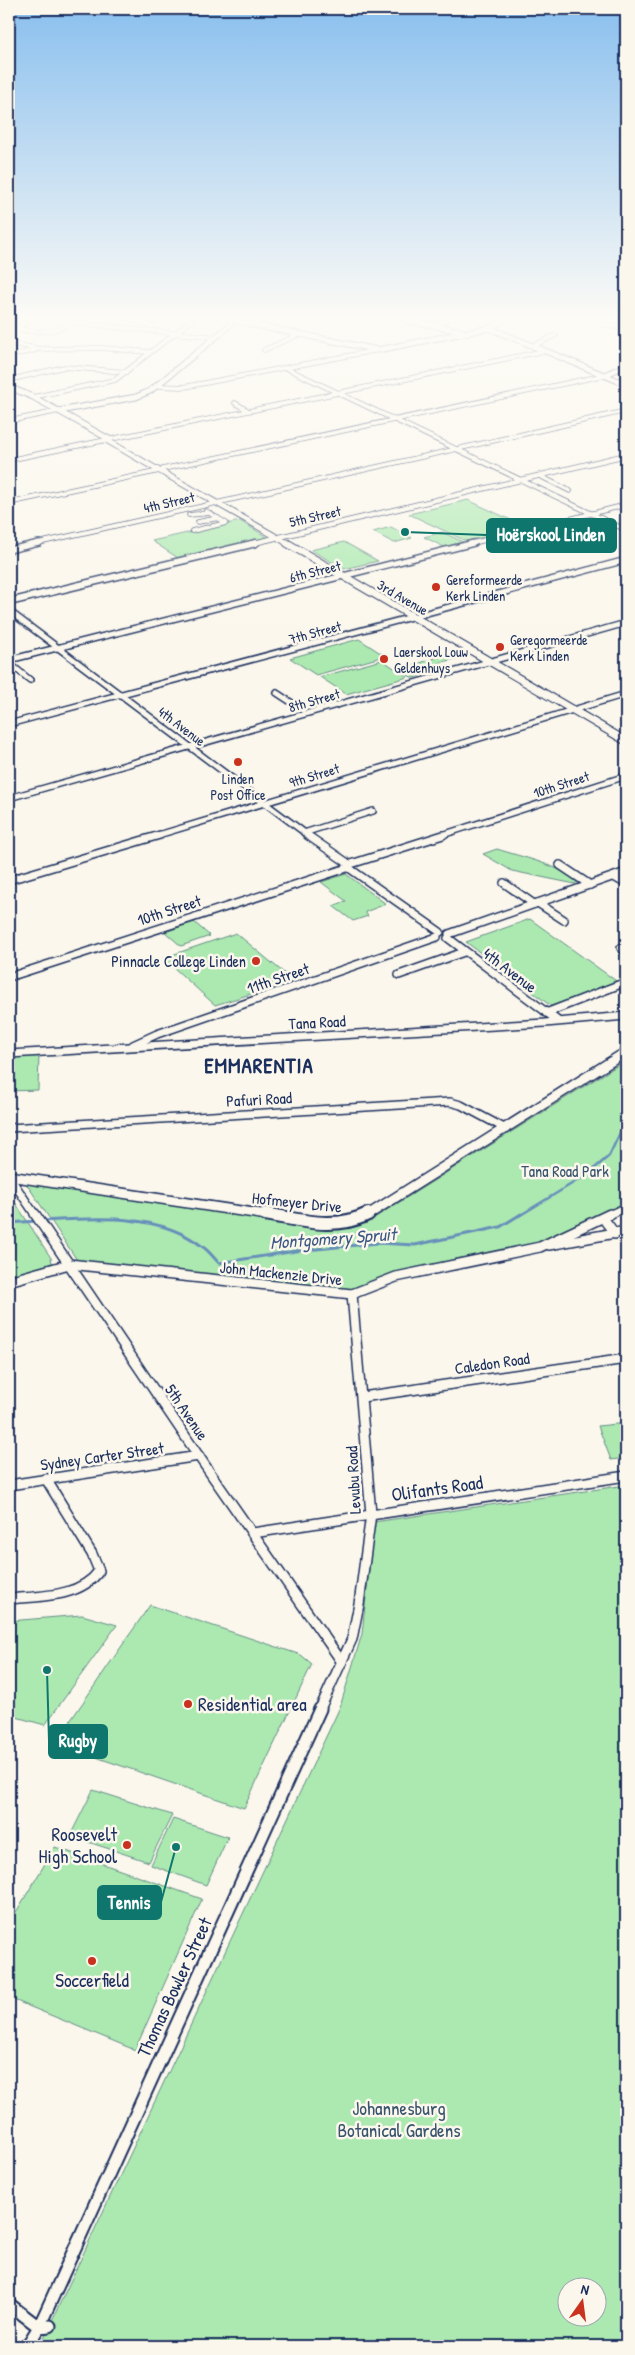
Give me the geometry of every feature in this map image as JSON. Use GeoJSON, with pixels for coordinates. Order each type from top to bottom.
{"type":"FeatureCollection","features":[{"type":"Feature","properties":{"kind":"main road","name":"3rd Avenue"},"geometry":{"type":"LineString","coordinates":[[91,430],[626,741]]}},
{"type":"Feature","properties":{"kind":"main road","name":"Hofmeyer Drive"},"geometry":{"type":"LineString","coordinates":[[9,1176],[323,1224],[340,1224],[367,1216],[626,1052]]}},
{"type":"Feature","properties":{"kind":"street"},"geometry":{"type":"LineString","coordinates":[[9,460],[156,430]]}},
{"type":"Feature","properties":{"kind":"street"},"geometry":{"type":"LineString","coordinates":[[9,503],[350,430]]}},
{"type":"Feature","properties":{"kind":"street"},"geometry":{"type":"LineString","coordinates":[[416,430],[626,530]]}},
{"type":"Feature","properties":{"kind":"street","name":"4th Street"},"geometry":{"type":"LineString","coordinates":[[9,550],[541,430]]}},
{"type":"Feature","properties":{"kind":"street","name":"5th Street"},"geometry":{"type":"LineString","coordinates":[[9,602],[626,455]]}},
{"type":"Feature","properties":{"kind":"street"},"geometry":{"type":"LineString","coordinates":[[540,476],[570,491]]}},
{"type":"Feature","properties":{"kind":"street","name":"6th Street"},"geometry":{"type":"LineString","coordinates":[[9,660],[626,505]]}},
{"type":"Feature","properties":{"kind":"street"},"geometry":{"type":"LineString","coordinates":[[190,515],[208,512],[226,523],[192,531]]}},
{"type":"Feature","properties":{"kind":"street"},"geometry":{"type":"LineString","coordinates":[[198,522],[218,518]]}},
{"type":"Feature","properties":{"kind":"street","name":"7th Street"},"geometry":{"type":"LineString","coordinates":[[9,724],[626,560]]}},
{"type":"Feature","properties":{"kind":"street","name":"4th Avenue"},"geometry":{"type":"LineString","coordinates":[[9,611],[438,934]]}},
{"type":"Feature","properties":{"kind":"street","name":"8th Street"},"geometry":{"type":"LineString","coordinates":[[9,798],[626,623]]}},
{"type":"Feature","properties":{"kind":"street"},"geometry":{"type":"LineString","coordinates":[[9,663],[30,680]]}},
{"type":"Feature","properties":{"kind":"street"},"geometry":{"type":"LineString","coordinates":[[276,693],[303,710]]}},
{"type":"Feature","properties":{"kind":"street","name":"9th Street"},"geometry":{"type":"LineString","coordinates":[[9,880],[626,694]]}},
{"type":"Feature","properties":{"kind":"street","name":"10th Street"},"geometry":{"type":"LineString","coordinates":[[9,976],[626,776]]}},
{"type":"Feature","properties":{"kind":"street"},"geometry":{"type":"LineString","coordinates":[[304,833],[373,811]]}},
{"type":"Feature","properties":{"kind":"street"},"geometry":{"type":"LineString","coordinates":[[560,865],[590,885]]}},
{"type":"Feature","properties":{"kind":"street"},"geometry":{"type":"LineString","coordinates":[[438,934],[448,936],[626,872]]}},
{"type":"Feature","properties":{"kind":"street"},"geometry":{"type":"LineString","coordinates":[[614,876],[626,884]]}},
{"type":"Feature","properties":{"kind":"street"},"geometry":{"type":"LineString","coordinates":[[504,883],[564,920]]}},
{"type":"Feature","properties":{"kind":"street","name":"11th Street"},"geometry":{"type":"LineString","coordinates":[[128,1047],[157,1034],[438,934]]}},
{"type":"Feature","properties":{"kind":"street","name":"4th Avenue"},"geometry":{"type":"LineString","coordinates":[[448,936],[464,952],[558,1022]]}},
{"type":"Feature","properties":{"kind":"street"},"geometry":{"type":"LineString","coordinates":[[399,976],[464,952]]}},
{"type":"Feature","properties":{"kind":"street"},"geometry":{"type":"LineString","coordinates":[[546,1013],[626,982]]}},
{"type":"Feature","properties":{"kind":"street","name":"Tana Road"},"geometry":{"type":"LineString","coordinates":[[9,1054],[558,1022],[626,1016]]}},
{"type":"Feature","properties":{"kind":"street","name":"Pafuri Road"},"geometry":{"type":"LineString","coordinates":[[9,1128],[450,1102],[461,1105],[506,1129]]}},
{"type":"Feature","properties":{"kind":"street","name":"5th Avenue"},"geometry":{"type":"LineString","coordinates":[[9,1176],[199,1456],[342,1662]]}},
{"type":"Feature","properties":{"kind":"street","name":"John Mackenzie Drive"},"geometry":{"type":"LineString","coordinates":[[69,1264],[352,1294],[396,1277],[540,1247],[626,1207]]}},
{"type":"Feature","properties":{"kind":"street"},"geometry":{"type":"LineString","coordinates":[[603,1218],[615,1234]]}},
{"type":"Feature","properties":{"kind":"street"},"geometry":{"type":"LineString","coordinates":[[540,1247],[626,1232]]}},
{"type":"Feature","properties":{"kind":"street"},"geometry":{"type":"LineString","coordinates":[[9,1281],[69,1264]]}},
{"type":"Feature","properties":{"kind":"street","name":"Levubu Road"},"geometry":{"type":"LineString","coordinates":[[342,1662],[354,1629],[371,1514],[352,1294]]}},
{"type":"Feature","properties":{"kind":"street","name":"Caledon Road"},"geometry":{"type":"LineString","coordinates":[[362,1397],[626,1359]]}},
{"type":"Feature","properties":{"kind":"street","name":"Sydney Carter Street"},"geometry":{"type":"LineString","coordinates":[[9,1485],[199,1456]]}},
{"type":"Feature","properties":{"kind":"street","name":"Olifants Road"},"geometry":{"type":"LineString","coordinates":[[253,1533],[626,1476]]}},
{"type":"Feature","properties":{"kind":"street"},"geometry":{"type":"LineString","coordinates":[[9,1600],[79,1588],[90,1584],[99,1571],[96,1562],[46,1479]]}},
{"type":"Feature","properties":{"kind":"street","name":"Thomas Bowler Street"},"geometry":{"type":"LineString","coordinates":[[26,2346],[45,2327],[342,1662]]}},
{"type":"Feature","properties":{"kind":"street"},"geometry":{"type":"LineString","coordinates":[[9,2304],[45,2327]]}},
{"type":"Feature","properties":{"kind":"green space"},"geometry":{"type":"Polygon","coordinates":[[[468,500],[526,527],[466,541],[409,514],[468,500]]]}},
{"type":"Feature","properties":{"kind":"green space"},"geometry":{"type":"Polygon","coordinates":[[[240,521],[267,537],[178,558],[152,541],[240,521]]]}},
{"type":"Feature","properties":{"kind":"green space"},"geometry":{"type":"Polygon","coordinates":[[[391,527],[412,538],[394,543],[373,532],[391,527]]]}},
{"type":"Feature","properties":{"kind":"green space"},"geometry":{"type":"Polygon","coordinates":[[[442,532],[463,542],[444,547],[424,537],[442,532]]]}},
{"type":"Feature","properties":{"kind":"green space"},"geometry":{"type":"Polygon","coordinates":[[[344,542],[378,561],[344,569],[311,550],[344,542]]]}},
{"type":"Feature","properties":{"kind":"green space"},"geometry":{"type":"Polygon","coordinates":[[[359,639],[385,656],[316,675],[290,658],[359,639]]]}},
{"type":"Feature","properties":{"kind":"green space"},"geometry":{"type":"Polygon","coordinates":[[[450,653],[457,658],[436,664],[445,669],[413,678],[399,670],[450,653]]]}},
{"type":"Feature","properties":{"kind":"green space"},"geometry":{"type":"Polygon","coordinates":[[[382,660],[408,677],[346,694],[320,677],[382,660]]]}},
{"type":"Feature","properties":{"kind":"green space"},"geometry":{"type":"Polygon","coordinates":[[[497,849],[552,866],[571,876],[577,882],[575,884],[512,871],[483,854],[497,849]]]}},
{"type":"Feature","properties":{"kind":"green space"},"geometry":{"type":"Polygon","coordinates":[[[346,874],[386,904],[365,912],[368,916],[353,921],[333,906],[346,901],[321,882],[346,874]]]}},
{"type":"Feature","properties":{"kind":"green space"},"geometry":{"type":"Polygon","coordinates":[[[530,919],[619,983],[551,1006],[466,942],[530,919]]]}},
{"type":"Feature","properties":{"kind":"green space"},"geometry":{"type":"Polygon","coordinates":[[[194,922],[210,936],[181,946],[165,932],[194,922]]]}},
{"type":"Feature","properties":{"kind":"green space"},"geometry":{"type":"Polygon","coordinates":[[[236,933],[290,978],[290,982],[215,1005],[163,958],[236,933]]]}},
{"type":"Feature","properties":{"kind":"green space"},"geometry":{"type":"Polygon","coordinates":[[[39,1053],[38,1090],[9,1091],[9,1055],[39,1053]]]}},
{"type":"Feature","properties":{"kind":"green space","name":"Tana Road Park"},"geometry":{"type":"Polygon","coordinates":[[[626,1060],[626,1210],[543,1248],[407,1273],[352,1293],[77,1260],[26,1183],[327,1229],[371,1220],[626,1060]]]}},
{"type":"Feature","properties":{"kind":"green space"},"geometry":{"type":"Polygon","coordinates":[[[9,1193],[51,1258],[52,1263],[9,1278],[9,1193]]]}},
{"type":"Feature","properties":{"kind":"green space"},"geometry":{"type":"Polygon","coordinates":[[[626,1423],[626,1458],[611,1460],[598,1426],[626,1423]]]}},
{"type":"Feature","properties":{"kind":"green space","name":"Johannesburg Botanical Gardens"},"geometry":{"type":"Polygon","coordinates":[[[626,1485],[626,2346],[40,2346],[340,1707],[362,1634],[374,1522],[626,1485]]]}},
{"type":"Feature","properties":{"kind":"green space","name":"Residential area"},"geometry":{"type":"Polygon","coordinates":[[[150,1605],[301,1655],[312,1664],[244,1808],[55,1743],[150,1605]]]}},
{"type":"Feature","properties":{"kind":"green space"},"geometry":{"type":"Polygon","coordinates":[[[82,1615],[117,1625],[45,1725],[9,1715],[9,1621],[82,1615]]]}},
{"type":"Feature","properties":{"kind":"green space"},"geometry":{"type":"Polygon","coordinates":[[[93,1790],[172,1815],[149,1862],[70,1836],[93,1790]]]}},
{"type":"Feature","properties":{"kind":"green space"},"geometry":{"type":"Polygon","coordinates":[[[173,1819],[228,1837],[206,1885],[151,1865],[173,1819]]]}},
{"type":"Feature","properties":{"kind":"green space","name":"Soccerfield"},"geometry":{"type":"Polygon","coordinates":[[[55,1847],[202,1899],[135,2050],[9,1998],[9,1924],[55,1847]]]}},
{"type":"Feature","properties":{"kind":"waterway","name":"Montgomery Spruit"},"geometry":{"type":"LineString","coordinates":[[519,1216],[588,1174],[609,1156],[626,1120]]}},
{"type":"Feature","properties":{"kind":"waterway","name":"Montgomery Spruit"},"geometry":{"type":"LineString","coordinates":[[43,1221],[105,1219],[147,1223],[167,1228],[186,1236],[205,1249],[219,1263],[296,1251],[378,1243],[415,1245],[500,1227],[521,1214]]}},
{"type":"Feature","properties":{"kind":"waterway","name":"Montgomery Spruit"},"geometry":{"type":"LineString","coordinates":[[9,1223],[37,1221]]}},
{"type":"Feature","properties":{"kind":"place","name":"Hoërskool Linden"},"geometry":{"type":"Point","coordinates":[405,532]}},
{"type":"Feature","properties":{"kind":"place","name":"Gereformeerde Kerk Linden"},"geometry":{"type":"Point","coordinates":[436,587]}},
{"type":"Feature","properties":{"kind":"place","name":"Geregormeerde Kerk Linden"},"geometry":{"type":"Point","coordinates":[500,647]}},
{"type":"Feature","properties":{"kind":"place","name":"Laerskool Louw Geldenhuys"},"geometry":{"type":"Point","coordinates":[384,659]}},
{"type":"Feature","properties":{"kind":"place","name":"Linden Post Office"},"geometry":{"type":"Point","coordinates":[238,762]}},
{"type":"Feature","properties":{"kind":"place","name":"Pinnacle College Linden"},"geometry":{"type":"Point","coordinates":[256,961]}},
{"type":"Feature","properties":{"kind":"place","name":"Rugby"},"geometry":{"type":"Point","coordinates":[47,1670]}},
{"type":"Feature","properties":{"kind":"place","name":"Residential area"},"geometry":{"type":"Point","coordinates":[188,1704]}},
{"type":"Feature","properties":{"kind":"place","name":"Roosevelt High School"},"geometry":{"type":"Point","coordinates":[127,1845]}},
{"type":"Feature","properties":{"kind":"place","name":"Tennis"},"geometry":{"type":"Point","coordinates":[176,1847]}},
{"type":"Feature","properties":{"kind":"place","name":"Soccerfield"},"geometry":{"type":"Point","coordinates":[92,1961]}},
{"type":"Feature","properties":{"kind":"district","name":"EMMARENTIA"},"geometry":{"type":"Point","coordinates":[259,1065]}}]}
